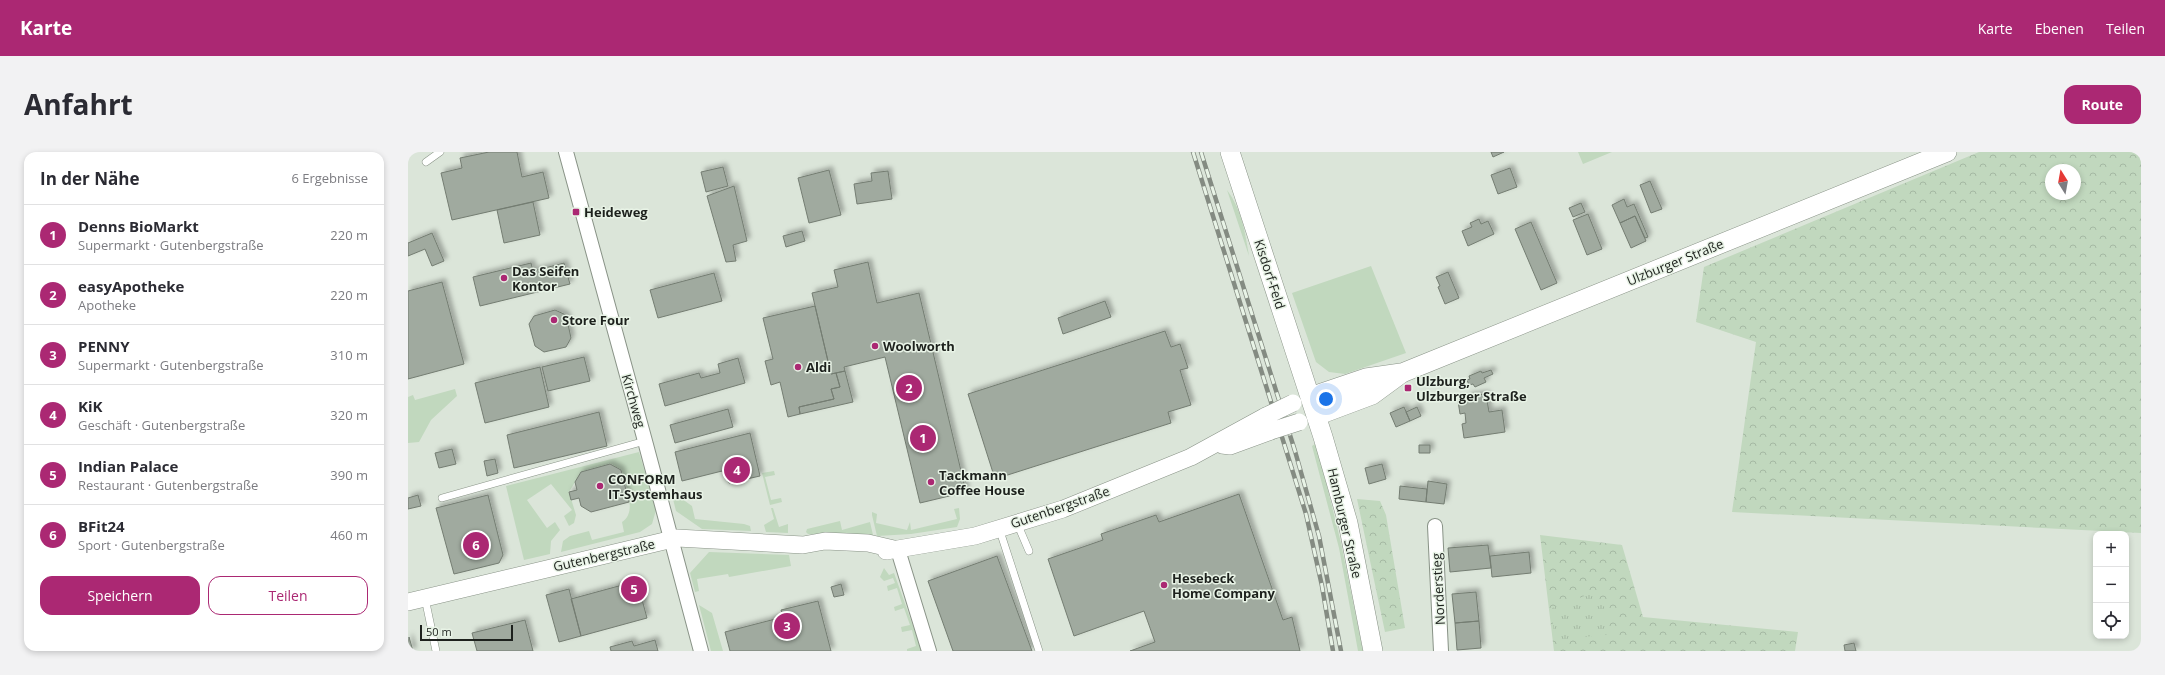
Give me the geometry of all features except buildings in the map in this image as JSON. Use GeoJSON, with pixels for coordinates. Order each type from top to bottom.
{"type":"FeatureCollection","features":[{"type":"Feature","properties":{"kind":"main road","name":"Kisdorf-Feld"},"geometry":{"type":"LineString","coordinates":[[1230,152],[1301,400]]}},
{"type":"Feature","properties":{"kind":"main road","name":"Ulzburger Straße"},"geometry":{"type":"LineString","coordinates":[[1301,400],[1366,378],[1402,373],[1948,152]]}},
{"type":"Feature","properties":{"kind":"main road","name":"Ulzburger Straße"},"geometry":{"type":"LineString","coordinates":[[1316,416],[1372,395],[1402,373]]}},
{"type":"Feature","properties":{"kind":"main road","name":"Hamburger Straße"},"geometry":{"type":"LineString","coordinates":[[1301,400],[1316,416],[1348,523],[1373,651]]}},
{"type":"Feature","properties":{"kind":"street","name":"Kirchweg"},"geometry":{"type":"LineString","coordinates":[[566,152],[672,539],[700,651]]}},
{"type":"Feature","properties":{"kind":"street","name":"Gutenbergstraße"},"geometry":{"type":"LineString","coordinates":[[408,602],[672,539],[684,538],[803,545],[826,550],[868,554],[975,536],[1063,508],[1122,486],[1216,444],[1230,446],[1268,424],[1301,400]]}},
{"type":"Feature","properties":{"kind":"street","name":"Gutenbergstraße"},"geometry":{"type":"LineString","coordinates":[[1268,424],[1299,422],[1316,416]]}},
{"type":"Feature","properties":{"kind":"street","name":"Norderstieg"},"geometry":{"type":"LineString","coordinates":[[1435,526],[1441,651]]}},
{"type":"Feature","properties":{"kind":"street"},"geometry":{"type":"LineString","coordinates":[[898,550],[929,651]]}},
{"type":"Feature","properties":{"kind":"lane"},"geometry":{"type":"LineString","coordinates":[[426,162],[440,152]]}},
{"type":"Feature","properties":{"kind":"lane"},"geometry":{"type":"LineString","coordinates":[[442,498],[645,441]]}},
{"type":"Feature","properties":{"kind":"lane"},"geometry":{"type":"LineString","coordinates":[[1017,523],[1029,551]]}},
{"type":"Feature","properties":{"kind":"lane"},"geometry":{"type":"LineString","coordinates":[[999,528],[1039,651]]}},
{"type":"Feature","properties":{"kind":"lane"},"geometry":{"type":"LineString","coordinates":[[425,598],[436,651]]}},
{"type":"Feature","properties":{"kind":"green space"},"geometry":{"type":"Polygon","coordinates":[[[1578,152],[1612,152],[1583,164],[1578,152]]]}},
{"type":"Feature","properties":{"kind":"green space"},"geometry":{"type":"Polygon","coordinates":[[[1979,152],[2141,152],[2141,533],[2129,532],[2129,531],[2102,531],[1732,512],[1756,342],[1696,322],[1704,267],[1979,152]]]}},
{"type":"Feature","properties":{"kind":"green space"},"geometry":{"type":"Polygon","coordinates":[[[1227,190],[1239,213],[1249,256],[1227,190]]]}},
{"type":"Feature","properties":{"kind":"green space"},"geometry":{"type":"Polygon","coordinates":[[[1371,266],[1406,353],[1345,374],[1329,372],[1316,362],[1292,293],[1371,266]]]}},
{"type":"Feature","properties":{"kind":"green space"},"geometry":{"type":"Polygon","coordinates":[[[455,389],[457,396],[431,420],[419,442],[408,443],[408,397],[413,395],[415,400],[455,389]]]}},
{"type":"Feature","properties":{"kind":"green space"},"geometry":{"type":"Polygon","coordinates":[[[1315,444],[1341,543],[1363,651],[1358,651],[1339,548],[1312,446],[1315,444]]]}},
{"type":"Feature","properties":{"kind":"green space"},"geometry":{"type":"Polygon","coordinates":[[[639,452],[656,510],[652,524],[640,532],[561,552],[563,541],[570,536],[589,531],[592,540],[624,532],[622,522],[627,518],[629,512],[629,498],[621,470],[610,464],[581,472],[569,492],[576,515],[574,523],[569,526],[564,516],[572,510],[551,484],[527,500],[547,528],[555,522],[560,530],[551,541],[550,554],[524,560],[506,486],[639,452]]]}},
{"type":"Feature","properties":{"kind":"green space"},"geometry":{"type":"Polygon","coordinates":[[[774,471],[775,475],[765,477],[771,500],[781,498],[782,502],[770,505],[762,473],[774,471]]]}},
{"type":"Feature","properties":{"kind":"green space"},"geometry":{"type":"Polygon","coordinates":[[[671,491],[692,506],[695,519],[744,524],[750,526],[751,531],[702,529],[676,511],[671,491]]]}},
{"type":"Feature","properties":{"kind":"green space"},"geometry":{"type":"Polygon","coordinates":[[[1357,499],[1380,501],[1386,515],[1405,628],[1385,632],[1357,499]]]}},
{"type":"Feature","properties":{"kind":"green space"},"geometry":{"type":"Polygon","coordinates":[[[771,508],[773,508],[779,527],[788,524],[788,533],[766,532],[764,525],[774,519],[771,508]]]}},
{"type":"Feature","properties":{"kind":"green space"},"geometry":{"type":"Polygon","coordinates":[[[959,508],[960,519],[957,527],[911,534],[877,536],[872,515],[872,512],[877,514],[876,523],[907,530],[910,522],[911,530],[957,519],[954,509],[959,508]]]}},
{"type":"Feature","properties":{"kind":"green space"},"geometry":{"type":"Polygon","coordinates":[[[840,521],[842,530],[870,522],[873,535],[808,534],[806,532],[807,529],[840,521]]]}},
{"type":"Feature","properties":{"kind":"green space"},"geometry":{"type":"Polygon","coordinates":[[[1540,535],[1622,545],[1643,617],[1798,632],[1795,651],[1554,651],[1540,535]]]}},
{"type":"Feature","properties":{"kind":"green space"},"geometry":{"type":"Polygon","coordinates":[[[709,552],[789,555],[791,566],[729,577],[728,574],[697,579],[699,591],[695,592],[690,573],[709,552]]]}},
{"type":"Feature","properties":{"kind":"green space"},"geometry":{"type":"Polygon","coordinates":[[[884,568],[889,575],[894,573],[922,651],[907,651],[907,649],[916,646],[912,630],[902,632],[901,627],[910,625],[904,608],[895,611],[894,607],[902,604],[897,588],[888,591],[887,586],[895,583],[893,578],[884,581],[880,577],[884,568]]]}},
{"type":"Feature","properties":{"kind":"green space"},"geometry":{"type":"Polygon","coordinates":[[[1590,594],[1608,610],[1608,634],[1554,641],[1552,608],[1590,594]]]}},
{"type":"Feature","properties":{"kind":"green space"},"geometry":{"type":"Polygon","coordinates":[[[699,605],[712,613],[723,651],[711,651],[699,605]]]}},
{"type":"Feature","properties":{"kind":"railway"},"geometry":{"type":"LineString","coordinates":[[1193,152],[1306,514],[1322,586],[1333,651]]}},
{"type":"Feature","properties":{"kind":"railway"},"geometry":{"type":"LineString","coordinates":[[1201,152],[1295,451],[1319,536],[1341,651]]}},
{"type":"Feature","properties":{"kind":"place","name":"Heideweg"},"geometry":{"type":"Point","coordinates":[576,212]}},
{"type":"Feature","properties":{"kind":"place","name":"Das Seifen Kontor"},"geometry":{"type":"Point","coordinates":[504,278]}},
{"type":"Feature","properties":{"kind":"place","name":"Store Four"},"geometry":{"type":"Point","coordinates":[554,320]}},
{"type":"Feature","properties":{"kind":"place","name":"Woolworth"},"geometry":{"type":"Point","coordinates":[875,346]}},
{"type":"Feature","properties":{"kind":"place","name":"Aldi"},"geometry":{"type":"Point","coordinates":[798,367]}},
{"type":"Feature","properties":{"kind":"place","name":"easyApotheke"},"geometry":{"type":"Point","coordinates":[909,388]}},
{"type":"Feature","properties":{"kind":"place","name":"Ulzburg, Ulzburger Straße"},"geometry":{"type":"Point","coordinates":[1408,388]}},
{"type":"Feature","properties":{"kind":"place","name":"Denns BioMarkt"},"geometry":{"type":"Point","coordinates":[923,438]}},
{"type":"Feature","properties":{"kind":"place","name":"KiK"},"geometry":{"type":"Point","coordinates":[737,470]}},
{"type":"Feature","properties":{"kind":"place","name":"Tackmann Coffee House"},"geometry":{"type":"Point","coordinates":[931,482]}},
{"type":"Feature","properties":{"kind":"place","name":"CONFORM IT-Systemhaus"},"geometry":{"type":"Point","coordinates":[600,486]}},
{"type":"Feature","properties":{"kind":"place","name":"BFit24"},"geometry":{"type":"Point","coordinates":[476,545]}},
{"type":"Feature","properties":{"kind":"place","name":"Hesebeck Home Company"},"geometry":{"type":"Point","coordinates":[1164,585]}},
{"type":"Feature","properties":{"kind":"place","name":"Indian Palace"},"geometry":{"type":"Point","coordinates":[634,589]}},
{"type":"Feature","properties":{"kind":"place","name":"PENNY"},"geometry":{"type":"Point","coordinates":[787,626]}}]}
